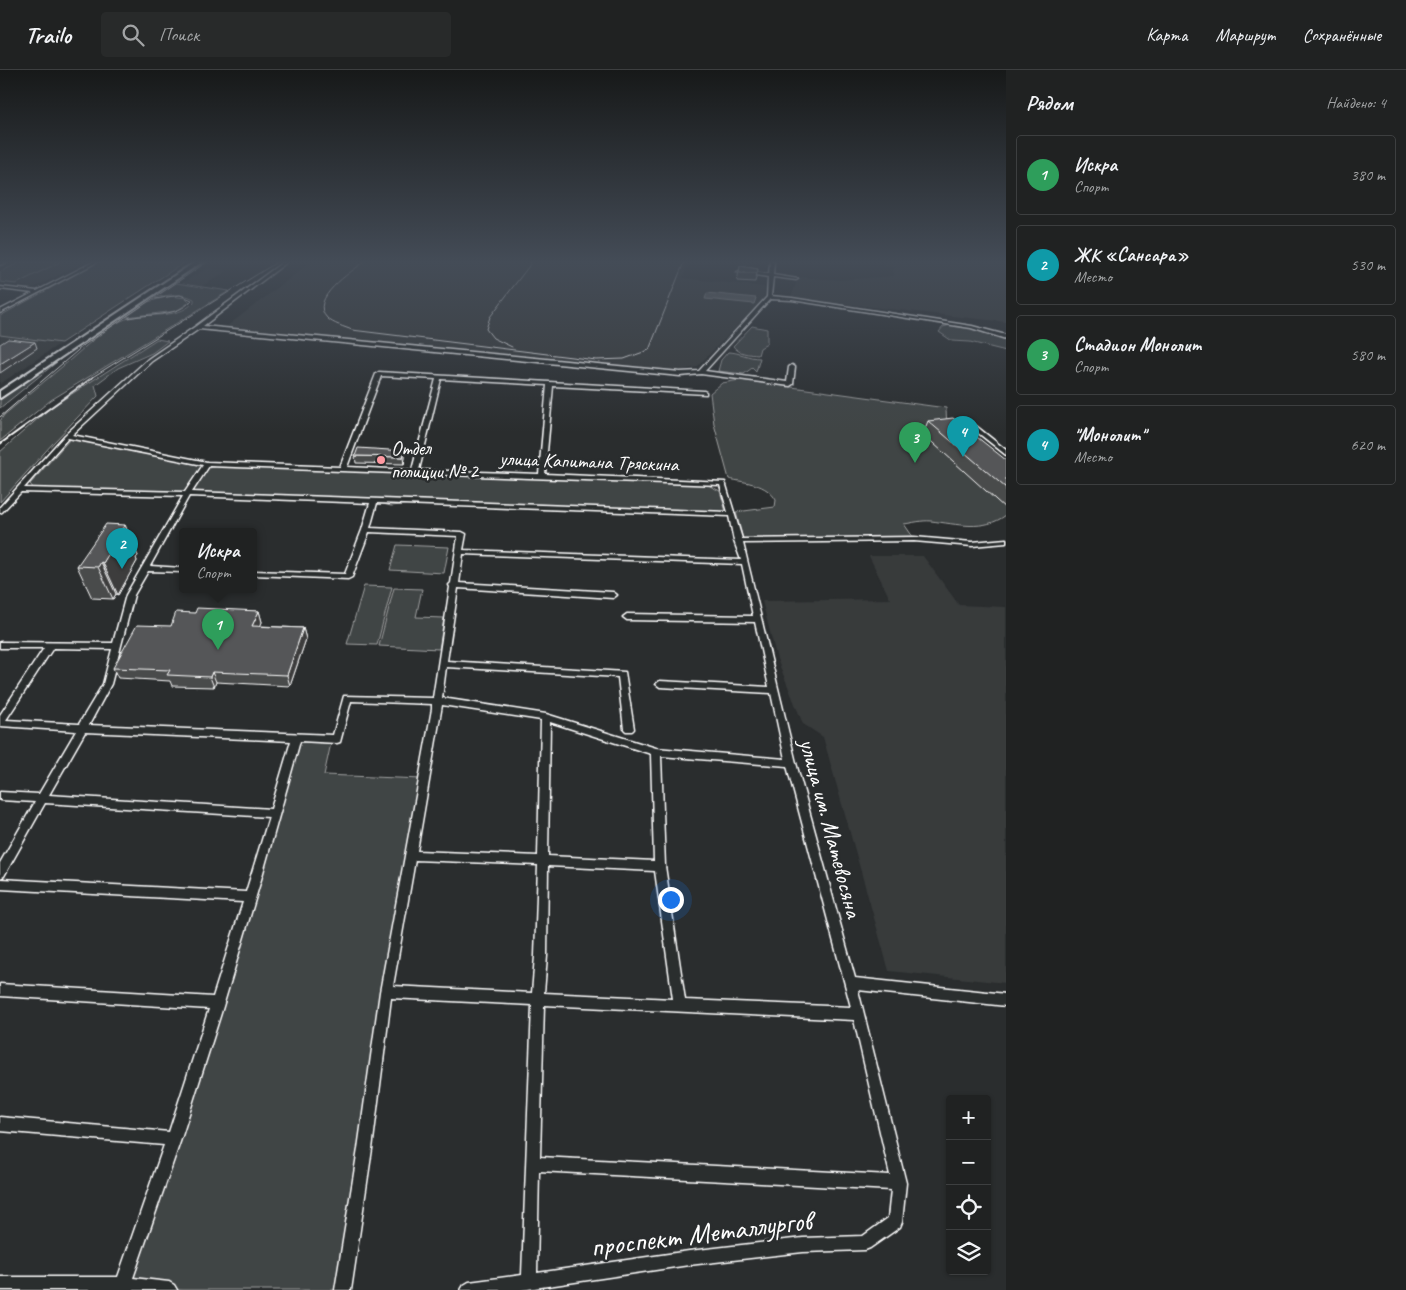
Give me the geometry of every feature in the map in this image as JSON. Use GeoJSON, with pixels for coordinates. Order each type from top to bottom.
{"type":"FeatureCollection","features":[{"type":"Feature","properties":{"kind":"main road"},"geometry":{"type":"LineString","coordinates":[[0,388],[104,319]]}},
{"type":"Feature","properties":{"kind":"main road"},"geometry":{"type":"LineString","coordinates":[[0,395],[114,319]]}},
{"type":"Feature","properties":{"kind":"street"},"geometry":{"type":"LineString","coordinates":[[0,511],[67,436],[150,360],[209,319]]}},
{"type":"Feature","properties":{"kind":"street"},"geometry":{"type":"LineString","coordinates":[[701,372],[750,319]]}},
{"type":"Feature","properties":{"kind":"street"},"geometry":{"type":"LineString","coordinates":[[920,319],[972,327],[1006,338]]}},
{"type":"Feature","properties":{"kind":"street"},"geometry":{"type":"LineString","coordinates":[[198,327],[680,374],[701,372],[790,384],[792,367]]}},
{"type":"Feature","properties":{"kind":"street"},"geometry":{"type":"LineString","coordinates":[[343,468],[380,374],[704,393]]}},
{"type":"Feature","properties":{"kind":"street"},"geometry":{"type":"LineString","coordinates":[[414,471],[439,377]]}},
{"type":"Feature","properties":{"kind":"street"},"geometry":{"type":"LineString","coordinates":[[542,475],[550,383]]}},
{"type":"Feature","properties":{"kind":"street"},"geometry":{"type":"LineString","coordinates":[[1000,458],[972,430],[1006,453]]}},
{"type":"Feature","properties":{"kind":"street","name":"улица Капитана Тряскина"},"geometry":{"type":"LineString","coordinates":[[67,436],[207,464],[723,483]]}},
{"type":"Feature","properties":{"kind":"street"},"geometry":{"type":"LineString","coordinates":[[0,873],[107,684],[130,595],[187,494],[207,464]]}},
{"type":"Feature","properties":{"kind":"street","name":"улица им. Матевосяна"},"geometry":{"type":"LineString","coordinates":[[723,483],[745,562],[791,763],[859,1014],[900,1183]]}},
{"type":"Feature","properties":{"kind":"street"},"geometry":{"type":"LineString","coordinates":[[18,490],[374,500],[731,514]]}},
{"type":"Feature","properties":{"kind":"street"},"geometry":{"type":"LineString","coordinates":[[257,573],[348,577],[366,530],[374,500]]}},
{"type":"Feature","properties":{"kind":"street"},"geometry":{"type":"LineString","coordinates":[[342,1290],[365,1149],[386,992],[437,710],[453,585],[462,534],[366,530]]}},
{"type":"Feature","properties":{"kind":"street"},"geometry":{"type":"LineString","coordinates":[[738,541],[914,539],[972,544],[1006,540]]}},
{"type":"Feature","properties":{"kind":"street"},"geometry":{"type":"LineString","coordinates":[[459,552],[745,562]]}},
{"type":"Feature","properties":{"kind":"street"},"geometry":{"type":"LineString","coordinates":[[144,568],[179,570]]}},
{"type":"Feature","properties":{"kind":"street"},"geometry":{"type":"LineString","coordinates":[[453,585],[613,595]]}},
{"type":"Feature","properties":{"kind":"street"},"geometry":{"type":"LineString","coordinates":[[628,617],[758,619]]}},
{"type":"Feature","properties":{"kind":"street"},"geometry":{"type":"LineString","coordinates":[[0,645],[116,646]]}},
{"type":"Feature","properties":{"kind":"street"},"geometry":{"type":"LineString","coordinates":[[51,645],[0,723],[337,739],[346,698],[437,701],[546,717],[656,752],[791,763]]}},
{"type":"Feature","properties":{"kind":"street"},"geometry":{"type":"LineString","coordinates":[[442,664],[622,674],[629,729]]}},
{"type":"Feature","properties":{"kind":"street"},"geometry":{"type":"LineString","coordinates":[[660,684],[774,690]]}},
{"type":"Feature","properties":{"kind":"street"},"geometry":{"type":"LineString","coordinates":[[529,1281],[541,956],[546,717]]}},
{"type":"Feature","properties":{"kind":"street"},"geometry":{"type":"LineString","coordinates":[[123,1285],[174,1139],[275,813],[296,738]]}},
{"type":"Feature","properties":{"kind":"street"},"geometry":{"type":"LineString","coordinates":[[656,752],[660,866],[680,1005]]}},
{"type":"Feature","properties":{"kind":"street"},"geometry":{"type":"LineString","coordinates":[[0,796],[275,813]]}},
{"type":"Feature","properties":{"kind":"street"},"geometry":{"type":"LineString","coordinates":[[410,854],[542,862],[660,866]]}},
{"type":"Feature","properties":{"kind":"street"},"geometry":{"type":"LineString","coordinates":[[0,884],[249,897]]}},
{"type":"Feature","properties":{"kind":"street"},"geometry":{"type":"LineString","coordinates":[[850,983],[1006,1000]]}},
{"type":"Feature","properties":{"kind":"street"},"geometry":{"type":"LineString","coordinates":[[0,990],[216,1003]]}},
{"type":"Feature","properties":{"kind":"street"},"geometry":{"type":"LineString","coordinates":[[386,992],[859,1014]]}},
{"type":"Feature","properties":{"kind":"street"},"geometry":{"type":"LineString","coordinates":[[0,1124],[174,1139]]}},
{"type":"Feature","properties":{"kind":"street"},"geometry":{"type":"LineString","coordinates":[[533,1164],[900,1183]]}},
{"type":"Feature","properties":{"kind":"street","name":"проспект Металлургов"},"geometry":{"type":"LineString","coordinates":[[469,1290],[689,1258],[803,1244],[865,1243],[895,1222],[900,1183]]}},
{"type":"Feature","properties":{"kind":"street"},"geometry":{"type":"LineString","coordinates":[[0,1285],[123,1285],[169,1290]]}},
{"type":"Feature","properties":{"kind":"shaded area"},"geometry":{"type":"Polygon","coordinates":[[[0,319],[98,319],[61,343],[0,335],[0,319]]]}},
{"type":"Feature","properties":{"kind":"shaded area"},"geometry":{"type":"Polygon","coordinates":[[[127,319],[183,319],[51,400],[0,441],[0,421],[4,415],[94,340],[121,321],[127,319]]]}},
{"type":"Feature","properties":{"kind":"shaded area"},"geometry":{"type":"Polygon","coordinates":[[[237,319],[744,319],[697,367],[680,371],[226,327],[237,319]]]}},
{"type":"Feature","properties":{"kind":"shaded area"},"geometry":{"type":"Polygon","coordinates":[[[979,319],[1006,319],[1006,322],[979,319]]]}},
{"type":"Feature","properties":{"kind":"shaded area"},"geometry":{"type":"Polygon","coordinates":[[[950,325],[972,328],[1006,339],[1006,351],[970,342],[952,341],[939,332],[943,327],[950,325]]]}},
{"type":"Feature","properties":{"kind":"shaded area"},"geometry":{"type":"Polygon","coordinates":[[[752,326],[767,329],[767,344],[760,348],[758,355],[741,352],[733,346],[752,326]]]}},
{"type":"Feature","properties":{"kind":"shaded area"},"geometry":{"type":"Polygon","coordinates":[[[0,335],[14,337],[61,343],[0,384],[0,335]]]}},
{"type":"Feature","properties":{"kind":"shaded area"},"geometry":{"type":"Polygon","coordinates":[[[157,339],[168,341],[152,353],[118,368],[95,385],[98,396],[0,502],[0,452],[50,408],[157,339]]]}},
{"type":"Feature","properties":{"kind":"shaded area"},"geometry":{"type":"Polygon","coordinates":[[[73,349],[0,408],[0,399],[73,349]]]}},
{"type":"Feature","properties":{"kind":"shaded area"},"geometry":{"type":"Polygon","coordinates":[[[728,352],[760,358],[756,372],[752,368],[744,374],[718,371],[721,360],[728,352]]]}},
{"type":"Feature","properties":{"kind":"shaded area"},"geometry":{"type":"Polygon","coordinates":[[[740,380],[946,408],[947,431],[1006,480],[1006,515],[989,524],[970,526],[928,521],[904,524],[913,537],[743,539],[736,512],[775,507],[776,500],[772,494],[761,487],[729,479],[714,424],[710,393],[722,383],[740,380]]]}},
{"type":"Feature","properties":{"kind":"shaded area"},"geometry":{"type":"Polygon","coordinates":[[[70,439],[207,465],[704,483],[720,491],[726,512],[433,502],[391,506],[375,502],[35,490],[30,484],[70,439]]]}},
{"type":"Feature","properties":{"kind":"shaded area"},"geometry":{"type":"Polygon","coordinates":[[[397,545],[449,547],[444,573],[390,570],[397,545]]]}},
{"type":"Feature","properties":{"kind":"shaded area"},"geometry":{"type":"Polygon","coordinates":[[[869,556],[923,556],[959,605],[1006,607],[1006,983],[889,971],[823,737],[803,724],[777,659],[762,601],[890,599],[869,556]]]}},
{"type":"Feature","properties":{"kind":"shaded area"},"geometry":{"type":"Polygon","coordinates":[[[364,586],[392,587],[377,645],[347,644],[364,586]]]}},
{"type":"Feature","properties":{"kind":"shaded area"},"geometry":{"type":"Polygon","coordinates":[[[394,588],[422,589],[416,617],[444,618],[439,649],[379,646],[394,588]]]}},
{"type":"Feature","properties":{"kind":"shaded area"},"geometry":{"type":"Polygon","coordinates":[[[300,742],[331,743],[324,775],[422,779],[343,1290],[183,1290],[131,1286],[300,742]]]}},
{"type":"Feature","properties":{"kind":"building"},"geometry":{"type":"Polygon","coordinates":[[[8,339],[35,342],[0,364],[0,344],[8,339]]]}},
{"type":"Feature","properties":{"kind":"building"},"geometry":{"type":"Polygon","coordinates":[[[953,418],[1006,460],[1006,488],[928,421],[953,418]]]}},
{"type":"Feature","properties":{"kind":"building"},"geometry":{"type":"Polygon","coordinates":[[[358,448],[405,451],[403,457],[355,456],[358,448]]]}},
{"type":"Feature","properties":{"kind":"building"},"geometry":{"type":"Polygon","coordinates":[[[106,524],[125,525],[103,563],[101,562],[98,567],[77,566],[106,524]]]}},
{"type":"Feature","properties":{"kind":"building"},"geometry":{"type":"Polygon","coordinates":[[[197,608],[259,611],[252,626],[303,628],[287,675],[212,672],[210,677],[167,675],[170,670],[113,668],[137,625],[171,626],[176,612],[195,613],[197,608]]]}},
{"type":"Feature","properties":{"kind":"tram line"},"geometry":{"type":"LineString","coordinates":[[0,417],[84,345],[123,319]]}},
{"type":"Feature","properties":{"kind":"railway"},"geometry":{"type":"LineString","coordinates":[[91,378],[186,319]]}},
{"type":"Feature","properties":{"kind":"railway"},"geometry":{"type":"LineString","coordinates":[[328,319],[352,330],[596,360],[624,359],[649,350],[661,319]]}},
{"type":"Feature","properties":{"kind":"railway"},"geometry":{"type":"LineString","coordinates":[[489,319],[486,329],[493,338],[512,347]]}},
{"type":"Feature","properties":{"kind":"railway"},"geometry":{"type":"LineString","coordinates":[[0,444],[93,377]]}},
{"type":"Feature","properties":{"kind":"place","name":"\"Монолит\""},"geometry":{"type":"Point","coordinates":[963,457]}},
{"type":"Feature","properties":{"kind":"place","name":"Отдел полиции № 2"},"geometry":{"type":"Point","coordinates":[381,460]}},
{"type":"Feature","properties":{"kind":"place","name":"Стадион Монолит"},"geometry":{"type":"Point","coordinates":[915,463]}},
{"type":"Feature","properties":{"kind":"place","name":"ЖК «Сансара»"},"geometry":{"type":"Point","coordinates":[122,569]}},
{"type":"Feature","properties":{"kind":"place","name":"Искра"},"geometry":{"type":"Point","coordinates":[218,650]}}]}
